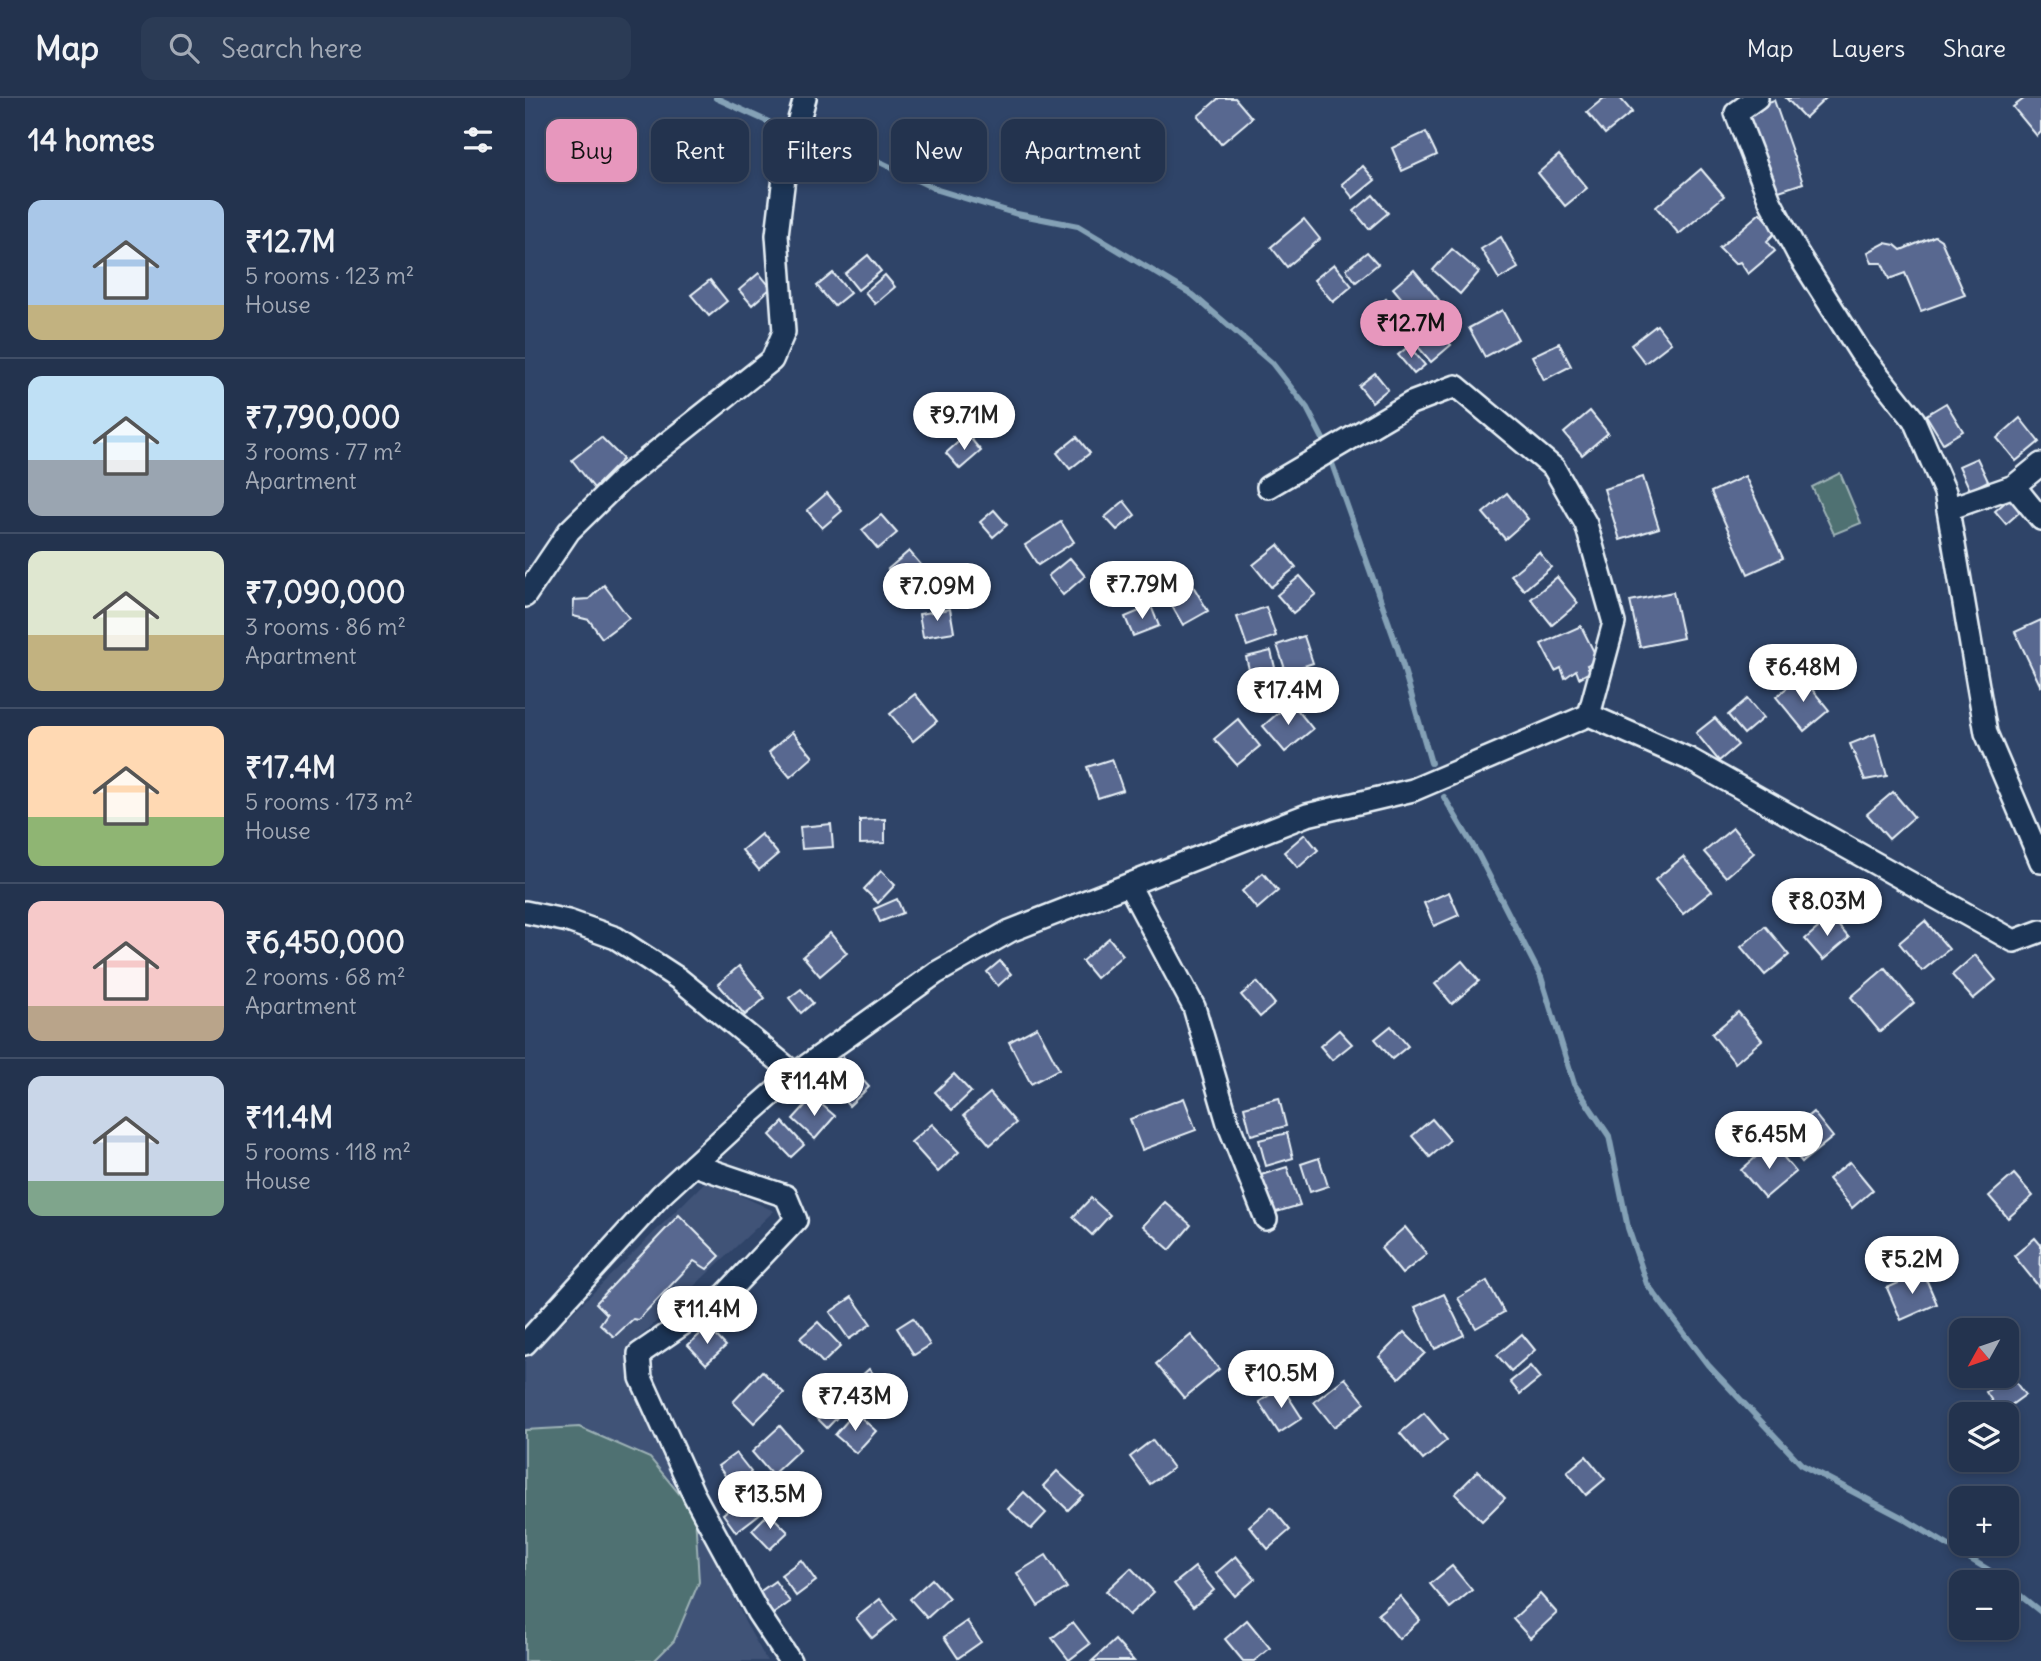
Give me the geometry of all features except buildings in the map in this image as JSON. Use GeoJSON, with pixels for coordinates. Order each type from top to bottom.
{"type":"FeatureCollection","features":[{"type":"Feature","properties":{"kind":"street"},"geometry":{"type":"LineString","coordinates":[[525,596],[569,531],[622,480],[772,360],[784,332],[777,235],[785,169],[805,98]]}},
{"type":"Feature","properties":{"kind":"street"},"geometry":{"type":"LineString","coordinates":[[1757,98],[1736,113],[1770,201],[1798,254],[1860,352],[1914,420],[1945,492],[1986,733],[2041,862]]}},
{"type":"Feature","properties":{"kind":"street"},"geometry":{"type":"LineString","coordinates":[[1268,487],[1411,403],[1456,386],[1553,468],[1586,524],[1614,623],[1590,715]]}},
{"type":"Feature","properties":{"kind":"street"},"geometry":{"type":"LineString","coordinates":[[1948,509],[2014,486],[2041,464]]}},
{"type":"Feature","properties":{"kind":"street"},"geometry":{"type":"LineString","coordinates":[[2014,486],[2041,519]]}},
{"type":"Feature","properties":{"kind":"street"},"geometry":{"type":"LineString","coordinates":[[525,1344],[661,1195],[795,1074],[947,967],[1010,931],[1307,815],[1413,790],[1590,715],[1689,759],[2014,941],[2041,931]]}},
{"type":"Feature","properties":{"kind":"street"},"geometry":{"type":"LineString","coordinates":[[1129,885],[1194,1007],[1228,1124],[1266,1219]]}},
{"type":"Feature","properties":{"kind":"street"},"geometry":{"type":"LineString","coordinates":[[525,912],[568,921],[616,938],[679,979],[795,1074]]}},
{"type":"Feature","properties":{"kind":"street"},"geometry":{"type":"LineString","coordinates":[[694,1165],[786,1196],[796,1220],[725,1295],[639,1354],[641,1378],[694,1495],[758,1613],[790,1661]]}},
{"type":"Feature","properties":{"kind":"shaded area"},"geometry":{"type":"Polygon","coordinates":[[[707,1180],[774,1211],[627,1349],[745,1622],[767,1661],[525,1661],[525,1360],[707,1180]]]}},
{"type":"Feature","properties":{"kind":"green space"},"geometry":{"type":"Polygon","coordinates":[[[1840,473],[1861,523],[1834,534],[1812,487],[1840,473]]]}},
{"type":"Feature","properties":{"kind":"green space"},"geometry":{"type":"Polygon","coordinates":[[[579,1427],[650,1458],[695,1513],[699,1582],[674,1641],[654,1661],[525,1661],[525,1430],[579,1427]]]}},
{"type":"Feature","properties":{"kind":"waterway"},"geometry":{"type":"LineString","coordinates":[[716,98],[763,119]]}},
{"type":"Feature","properties":{"kind":"waterway"},"geometry":{"type":"LineString","coordinates":[[877,161],[938,190],[1017,214],[1078,226],[1193,295],[1272,363],[1307,408],[1324,441],[1398,649],[1431,763]]}},
{"type":"Feature","properties":{"kind":"waterway"},"geometry":{"type":"LineString","coordinates":[[1444,797],[1479,856],[1541,977],[1574,1084],[1609,1136],[1628,1228],[1647,1284],[1708,1365],[1802,1465],[1903,1518],[1988,1570]]}},
{"type":"Feature","properties":{"kind":"waterway"},"geometry":{"type":"LineString","coordinates":[[2019,1595],[2041,1612]]}}]}
